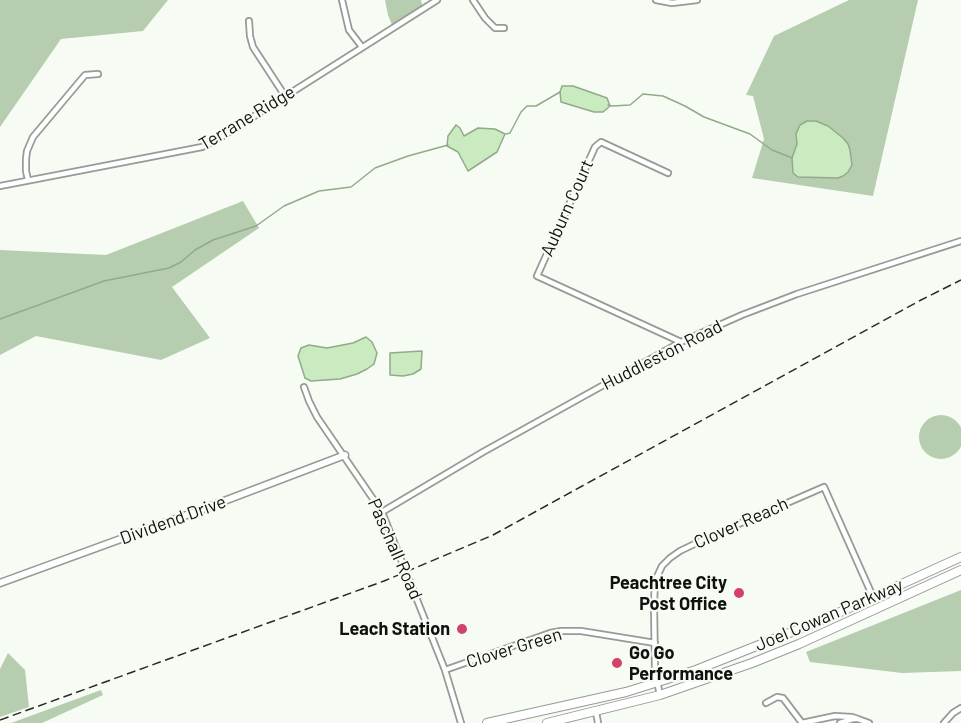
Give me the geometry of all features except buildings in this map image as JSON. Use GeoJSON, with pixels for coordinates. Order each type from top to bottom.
{"type":"FeatureCollection","features":[{"type":"Feature","properties":{"kind":"main road","name":"Joel Cowan Parkway"},"geometry":{"type":"LineString","coordinates":[[487,723],[626,692],[656,679],[696,670],[794,632],[961,557]]}},
{"type":"Feature","properties":{"kind":"main road","name":"Joel Cowan Parkway"},"geometry":{"type":"LineString","coordinates":[[547,723],[660,695],[752,663],[961,570]]}},
{"type":"Feature","properties":{"kind":"street"},"geometry":{"type":"LineString","coordinates":[[342,0],[349,30],[362,47]]}},
{"type":"Feature","properties":{"kind":"street","name":"Terrane Ridge"},"geometry":{"type":"LineString","coordinates":[[0,186],[202,147],[436,0]]}},
{"type":"Feature","properties":{"kind":"street"},"geometry":{"type":"LineString","coordinates":[[473,0],[495,28],[504,28]]}},
{"type":"Feature","properties":{"kind":"street"},"geometry":{"type":"LineString","coordinates":[[656,0],[672,3],[697,0]]}},
{"type":"Feature","properties":{"kind":"street"},"geometry":{"type":"LineString","coordinates":[[249,21],[253,47],[285,96]]}},
{"type":"Feature","properties":{"kind":"street"},"geometry":{"type":"LineString","coordinates":[[28,180],[26,159],[33,137],[85,75],[98,74]]}},
{"type":"Feature","properties":{"kind":"street","name":"Auburn Court"},"geometry":{"type":"LineString","coordinates":[[668,173],[601,142],[595,147],[537,276],[681,342]]}},
{"type":"Feature","properties":{"kind":"street","name":"Huddleston Road"},"geometry":{"type":"LineString","coordinates":[[382,512],[473,458],[681,342],[746,313],[797,294],[961,241]]}},
{"type":"Feature","properties":{"kind":"street","name":"Paschall Road"},"geometry":{"type":"LineString","coordinates":[[304,387],[317,417],[382,512],[445,670],[461,723]]}},
{"type":"Feature","properties":{"kind":"street","name":"Dividend Drive"},"geometry":{"type":"LineString","coordinates":[[0,583],[345,455]]}},
{"type":"Feature","properties":{"kind":"street","name":"Clover Reach"},"geometry":{"type":"LineString","coordinates":[[660,695],[656,679],[654,587],[662,566],[689,546],[824,487],[873,597]]}},
{"type":"Feature","properties":{"kind":"street","name":"Clover Green"},"geometry":{"type":"LineString","coordinates":[[445,670],[549,633],[561,631],[581,631],[655,643]]}},
{"type":"Feature","properties":{"kind":"street"},"geometry":{"type":"LineString","coordinates":[[766,704],[777,698],[783,698],[802,723],[835,716],[852,717],[869,723]]}},
{"type":"Feature","properties":{"kind":"street"},"geometry":{"type":"LineString","coordinates":[[944,723],[961,708]]}},
{"type":"Feature","properties":{"kind":"street"},"geometry":{"type":"LineString","coordinates":[[596,712],[598,723]]}},
{"type":"Feature","properties":{"kind":"street"},"geometry":{"type":"LineString","coordinates":[[840,723],[858,719]]}},
{"type":"Feature","properties":{"kind":"shaded area"},"geometry":{"type":"Polygon","coordinates":[[[0,0],[168,0],[143,31],[61,39],[0,127],[0,0]]]}},
{"type":"Feature","properties":{"kind":"shaded area"},"geometry":{"type":"Polygon","coordinates":[[[385,0],[421,0],[423,9],[393,27],[385,0]]]}},
{"type":"Feature","properties":{"kind":"shaded area"},"geometry":{"type":"Polygon","coordinates":[[[849,0],[918,0],[873,196],[752,178],[764,139],[753,96],[746,95],[774,36],[849,0]]]}},
{"type":"Feature","properties":{"kind":"shaded area"},"geometry":{"type":"Polygon","coordinates":[[[562,86],[573,86],[607,98],[610,106],[603,112],[594,112],[561,102],[562,86]]]}},
{"type":"Feature","properties":{"kind":"shaded area"},"geometry":{"type":"Polygon","coordinates":[[[807,121],[816,121],[828,126],[848,144],[852,165],[843,176],[838,178],[798,177],[793,173],[792,158],[797,144],[796,134],[800,125],[807,121]]]}},
{"type":"Feature","properties":{"kind":"shaded area"},"geometry":{"type":"Polygon","coordinates":[[[456,125],[464,136],[478,128],[495,129],[505,134],[497,152],[468,171],[458,152],[447,146],[448,136],[456,125]]]}},
{"type":"Feature","properties":{"kind":"shaded area"},"geometry":{"type":"Polygon","coordinates":[[[243,201],[259,228],[172,287],[210,338],[161,360],[36,336],[0,355],[0,250],[106,255],[243,201]]]}},
{"type":"Feature","properties":{"kind":"shaded area"},"geometry":{"type":"Polygon","coordinates":[[[366,337],[372,342],[377,353],[374,364],[367,369],[340,379],[311,381],[305,378],[298,356],[301,348],[309,345],[327,348],[353,343],[366,337]]]}},
{"type":"Feature","properties":{"kind":"shaded area"},"geometry":{"type":"Polygon","coordinates":[[[422,351],[421,369],[403,376],[390,375],[390,353],[422,351]]]}},
{"type":"Feature","properties":{"kind":"shaded area"},"geometry":{"type":"Polygon","coordinates":[[[941,415],[956,422],[963,437],[956,452],[941,459],[926,452],[919,437],[926,422],[941,415]]]}},
{"type":"Feature","properties":{"kind":"shaded area"},"geometry":{"type":"Polygon","coordinates":[[[961,590],[961,671],[902,673],[810,662],[806,652],[961,590]]]}},
{"type":"Feature","properties":{"kind":"shaded area"},"geometry":{"type":"Polygon","coordinates":[[[8,653],[25,670],[29,707],[0,717],[0,669],[8,653]]]}},
{"type":"Feature","properties":{"kind":"shaded area"},"geometry":{"type":"Polygon","coordinates":[[[101,690],[103,695],[42,723],[11,723],[101,690]]]}},
{"type":"Feature","properties":{"kind":"waterway"},"geometry":{"type":"LineString","coordinates":[[506,134],[510,133],[521,112],[527,106],[536,106],[560,92]]}},
{"type":"Feature","properties":{"kind":"waterway"},"geometry":{"type":"LineString","coordinates":[[608,105],[630,105],[643,94],[663,96],[704,117],[750,134],[772,150],[792,158]]}},
{"type":"Feature","properties":{"kind":"waterway"},"geometry":{"type":"LineString","coordinates":[[0,319],[104,281],[169,268],[213,240],[256,226],[284,206],[319,191],[351,187],[375,168],[448,145]]}},
{"type":"Feature","properties":{"kind":"railway"},"geometry":{"type":"LineString","coordinates":[[0,720],[384,581],[493,535],[961,280]]}},
{"type":"Feature","properties":{"kind":"place","name":"Peachtree City Post Office"},"geometry":{"type":"Point","coordinates":[739,593]}},
{"type":"Feature","properties":{"kind":"place","name":"Leach Station"},"geometry":{"type":"Point","coordinates":[462,629]}},
{"type":"Feature","properties":{"kind":"place","name":"Go Go Performance"},"geometry":{"type":"Point","coordinates":[617,663]}}]}
